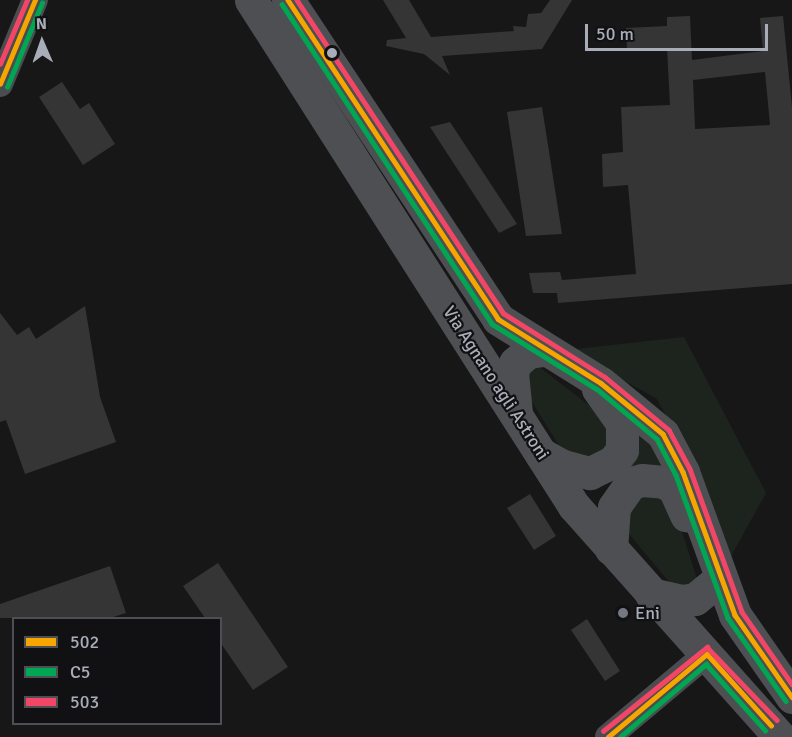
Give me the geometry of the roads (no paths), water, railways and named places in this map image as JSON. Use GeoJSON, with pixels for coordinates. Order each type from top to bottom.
{"type":"FeatureCollection","features":[{"type":"Feature","properties":{"kind":"main road","name":"Via Agnano agli Astroni"},"geometry":{"type":"LineString","coordinates":[[251,0],[574,506],[780,737]]}},
{"type":"Feature","properties":{"kind":"main road","name":"Via Agnano agli Astroni"},"geometry":{"type":"LineString","coordinates":[[288,0],[480,295],[498,319],[542,350],[584,373],[637,409],[663,434],[683,472],[720,579],[753,644],[792,697]]}},
{"type":"Feature","properties":{"kind":"main road"},"geometry":{"type":"LineString","coordinates":[[517,416],[512,373],[515,363],[528,352],[542,350]]}},
{"type":"Feature","properties":{"kind":"main road"},"geometry":{"type":"LineString","coordinates":[[542,454],[562,466],[590,473],[602,470],[622,450],[622,423],[607,397],[584,373]]}},
{"type":"Feature","properties":{"kind":"main road"},"geometry":{"type":"LineString","coordinates":[[611,549],[614,507],[624,489],[642,480],[664,482],[680,498],[697,548],[720,579],[695,599],[682,601],[651,594]]}},
{"type":"Feature","properties":{"kind":"street"},"geometry":{"type":"LineString","coordinates":[[0,84],[35,0]]}},
{"type":"Feature","properties":{"kind":"street"},"geometry":{"type":"LineString","coordinates":[[608,737],[707,654]]}},
{"type":"Feature","properties":{"kind":"place","name":"Eni"},"geometry":{"type":"Point","coordinates":[623,613]}}]}
